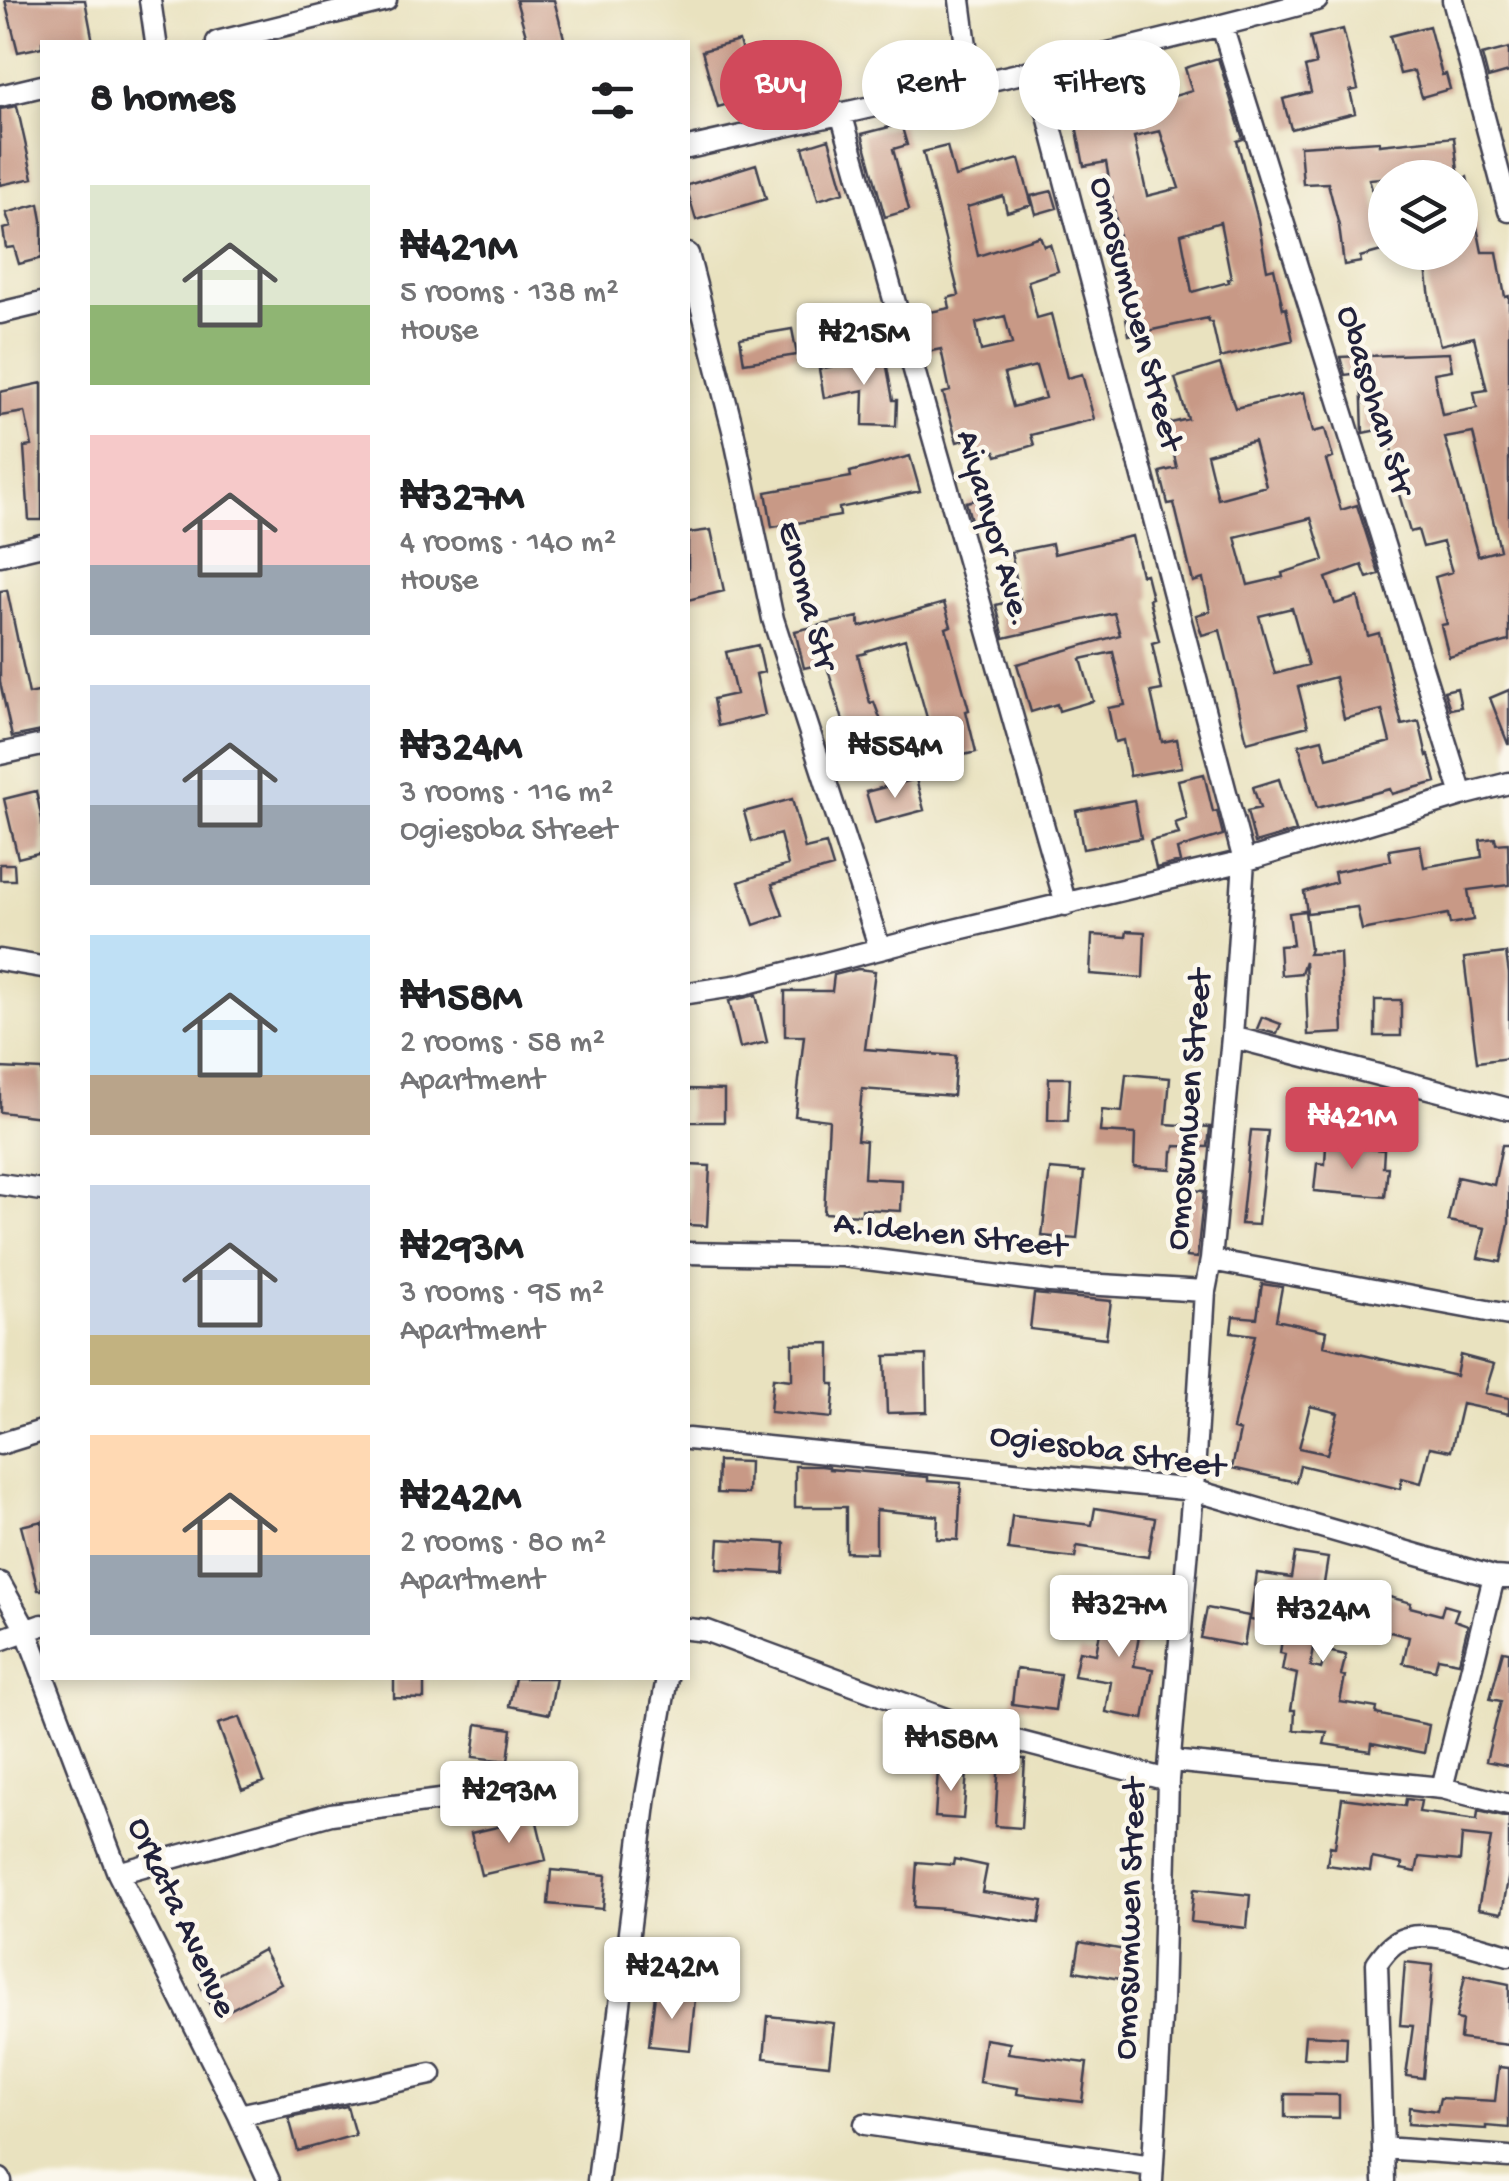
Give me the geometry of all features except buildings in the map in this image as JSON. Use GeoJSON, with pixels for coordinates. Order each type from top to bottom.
{"type":"FeatureCollection","features":[{"type":"Feature","properties":{"kind":"street"},"geometry":{"type":"LineString","coordinates":[[150,0],[156,40]]}},
{"type":"Feature","properties":{"kind":"street"},"geometry":{"type":"LineString","coordinates":[[225,40],[386,0]]}},
{"type":"Feature","properties":{"kind":"street"},"geometry":{"type":"LineString","coordinates":[[960,0],[965,40]]}},
{"type":"Feature","properties":{"kind":"street"},"geometry":{"type":"LineString","coordinates":[[1163,40],[1317,0]]}},
{"type":"Feature","properties":{"kind":"street"},"geometry":{"type":"LineString","coordinates":[[1452,0],[1509,210]]}},
{"type":"Feature","properties":{"kind":"street","name":"Obasohan Str"},"geometry":{"type":"LineString","coordinates":[[1222,26],[1462,794]]}},
{"type":"Feature","properties":{"kind":"street"},"geometry":{"type":"LineString","coordinates":[[0,96],[40,86]]}},
{"type":"Feature","properties":{"kind":"street","name":"Aiyanyor Ave."},"geometry":{"type":"LineString","coordinates":[[842,117],[1066,905]]}},
{"type":"Feature","properties":{"kind":"street"},"geometry":{"type":"LineString","coordinates":[[690,148],[767,130]]}},
{"type":"Feature","properties":{"kind":"street","name":"Omosumwen Street"},"geometry":{"type":"LineString","coordinates":[[1052,130],[1244,861],[1232,1036],[1205,1291],[1170,1770],[1152,2174]]}},
{"type":"Feature","properties":{"kind":"street","name":"Enoma Str"},"geometry":{"type":"LineString","coordinates":[[690,262],[733,430],[773,619],[880,949]]}},
{"type":"Feature","properties":{"kind":"street"},"geometry":{"type":"LineString","coordinates":[[0,312],[40,303]]}},
{"type":"Feature","properties":{"kind":"street"},"geometry":{"type":"LineString","coordinates":[[0,555],[40,545]]}},
{"type":"Feature","properties":{"kind":"street"},"geometry":{"type":"LineString","coordinates":[[0,754],[40,745]]}},
{"type":"Feature","properties":{"kind":"street"},"geometry":{"type":"LineString","coordinates":[[690,993],[740,985],[1244,861],[1509,782]]}},
{"type":"Feature","properties":{"kind":"street"},"geometry":{"type":"LineString","coordinates":[[0,960],[40,967]]}},
{"type":"Feature","properties":{"kind":"street"},"geometry":{"type":"LineString","coordinates":[[1232,1036],[1509,1109]]}},
{"type":"Feature","properties":{"kind":"street"},"geometry":{"type":"LineString","coordinates":[[0,1184],[40,1190]]}},
{"type":"Feature","properties":{"kind":"street","name":"A.Idehen Street"},"geometry":{"type":"LineString","coordinates":[[690,1253],[843,1256],[1050,1282],[1205,1291]]}},
{"type":"Feature","properties":{"kind":"street"},"geometry":{"type":"LineString","coordinates":[[1211,1260],[1509,1316]]}},
{"type":"Feature","properties":{"kind":"street"},"geometry":{"type":"LineString","coordinates":[[0,1444],[40,1431]]}},
{"type":"Feature","properties":{"kind":"street","name":"Ogiesoba Street"},"geometry":{"type":"LineString","coordinates":[[690,1438],[1193,1490],[1501,1577]]}},
{"type":"Feature","properties":{"kind":"street"},"geometry":{"type":"LineString","coordinates":[[1442,1788],[1501,1577]]}},
{"type":"Feature","properties":{"kind":"street","name":"Orkata Avenue"},"geometry":{"type":"LineString","coordinates":[[0,1583],[34,1628],[40,1656]]}},
{"type":"Feature","properties":{"kind":"street"},"geometry":{"type":"LineString","coordinates":[[0,1640],[34,1628]]}},
{"type":"Feature","properties":{"kind":"street"},"geometry":{"type":"LineString","coordinates":[[690,1629],[707,1631],[978,1731],[1170,1770],[1442,1788],[1509,1805]]}},
{"type":"Feature","properties":{"kind":"street","name":"Orkata Avenue"},"geometry":{"type":"LineString","coordinates":[[46,1680],[118,1873],[268,2181]]}},
{"type":"Feature","properties":{"kind":"street"},"geometry":{"type":"LineString","coordinates":[[598,2181],[646,1796],[666,1680]]}},
{"type":"Feature","properties":{"kind":"street"},"geometry":{"type":"LineString","coordinates":[[118,1873],[331,1814],[495,1793]]}},
{"type":"Feature","properties":{"kind":"street"},"geometry":{"type":"LineString","coordinates":[[1384,2181],[1377,1964],[1388,1947],[1406,1938],[1431,1936],[1509,1955]]}},
{"type":"Feature","properties":{"kind":"street"},"geometry":{"type":"LineString","coordinates":[[238,2115],[431,2074]]}},
{"type":"Feature","properties":{"kind":"street"},"geometry":{"type":"LineString","coordinates":[[865,2124],[1152,2174]]}},
{"type":"Feature","properties":{"kind":"street"},"geometry":{"type":"LineString","coordinates":[[1383,2148],[1509,2157]]}}]}
